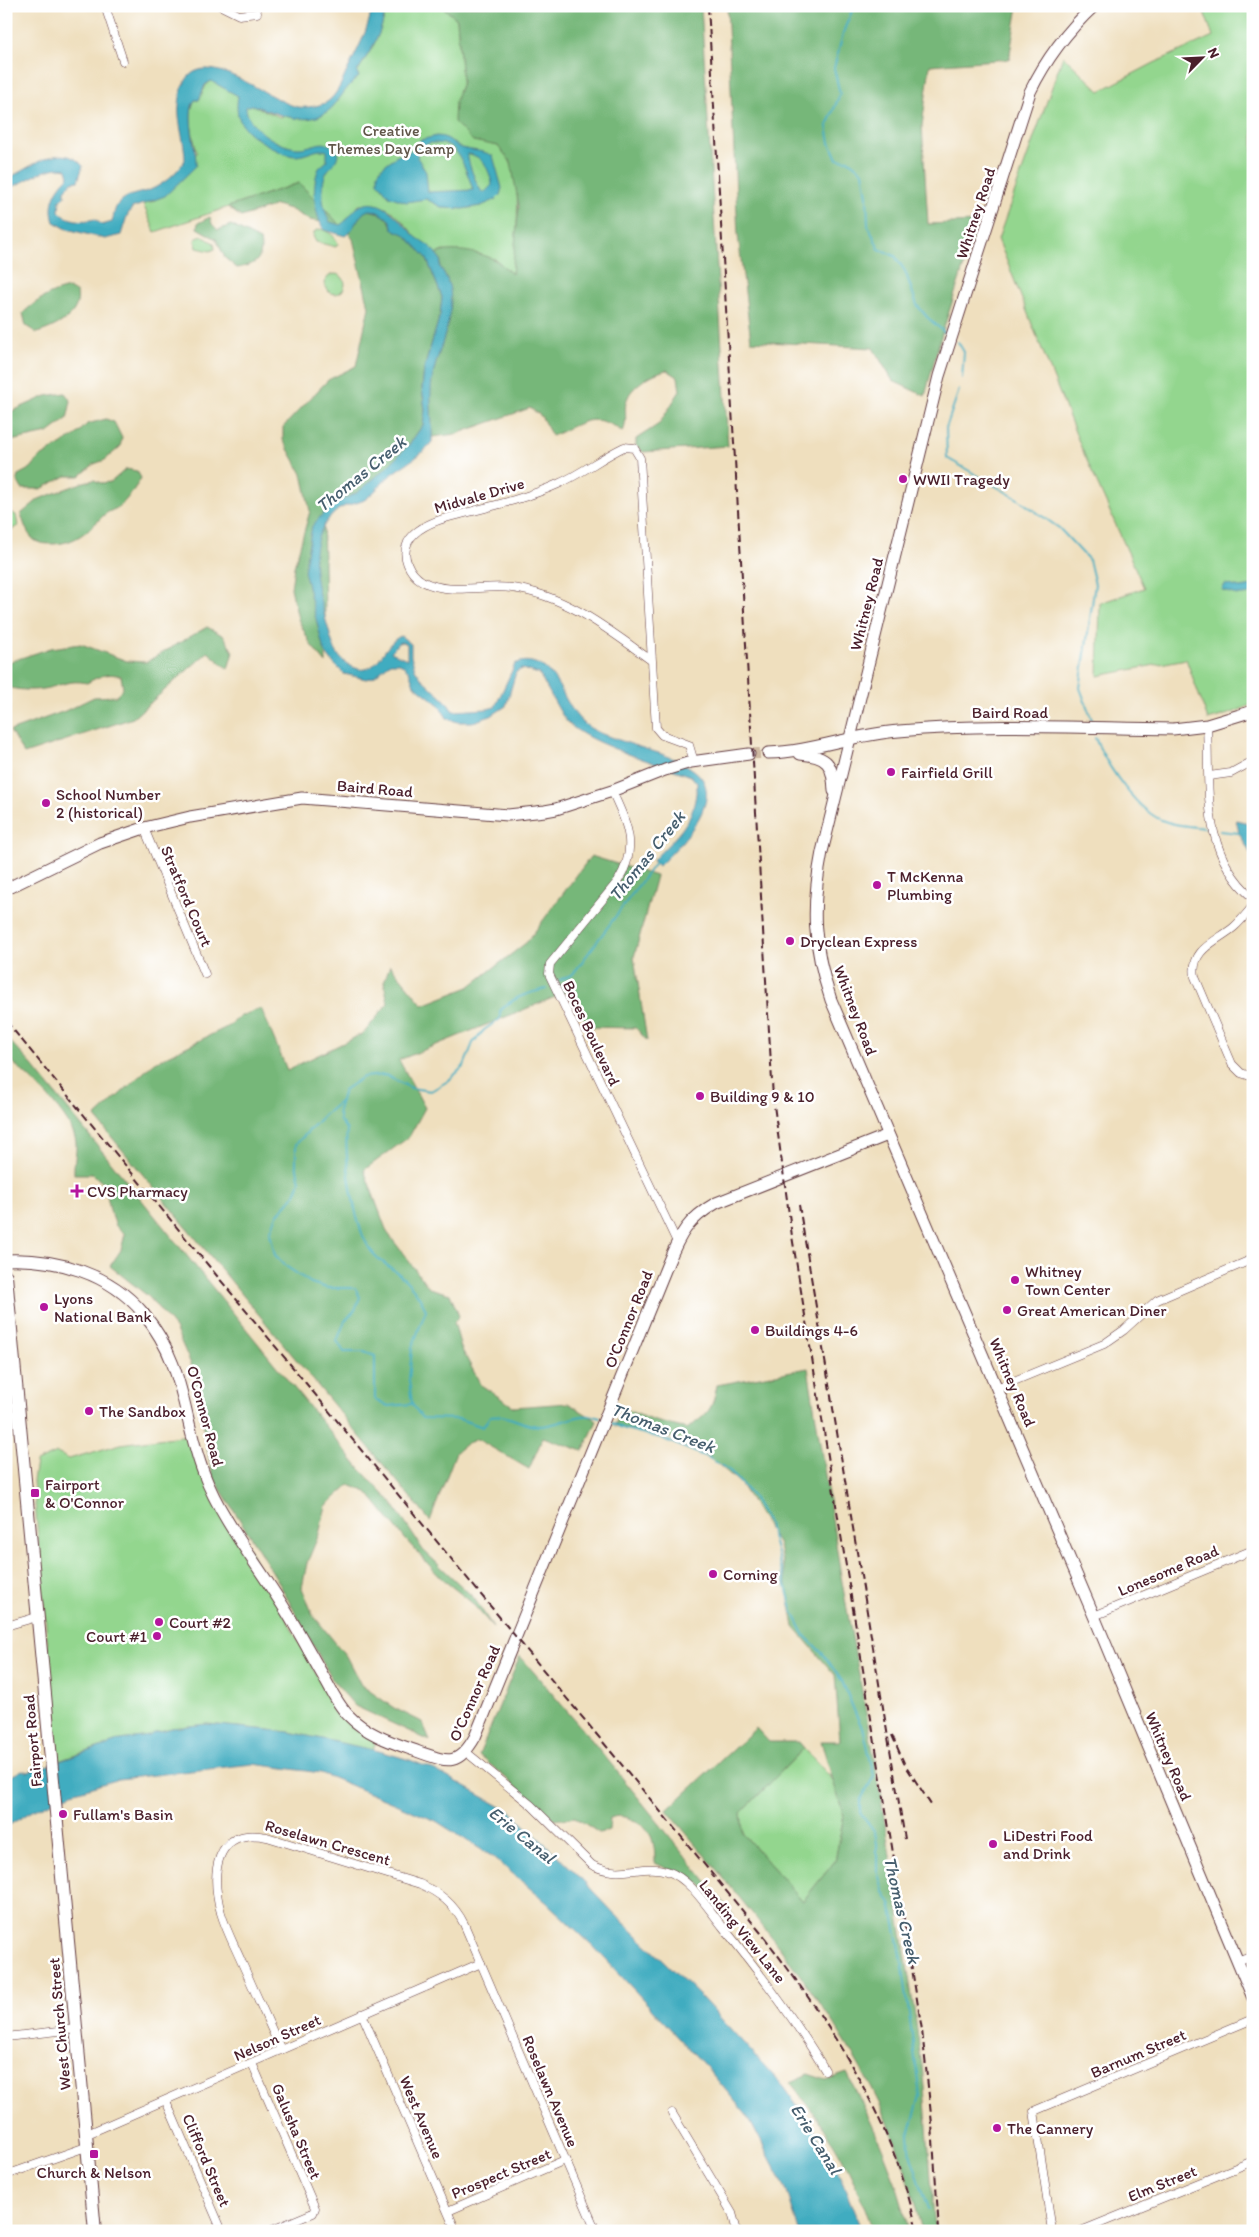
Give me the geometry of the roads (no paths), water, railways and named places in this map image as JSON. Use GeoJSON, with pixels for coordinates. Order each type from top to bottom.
{"type":"FeatureCollection","features":[{"type":"Feature","properties":{"kind":"main road","name":"Fairport Road"},"geometry":{"type":"LineString","coordinates":[[6,1276],[56,1814]]}},
{"type":"Feature","properties":{"kind":"main road","name":"West Church Street"},"geometry":{"type":"LineString","coordinates":[[56,1814],[95,2231]]}},
{"type":"Feature","properties":{"kind":"street"},"geometry":{"type":"LineString","coordinates":[[105,6],[123,61]]}},
{"type":"Feature","properties":{"kind":"street"},"geometry":{"type":"LineString","coordinates":[[220,6],[238,15],[257,13]]}},
{"type":"Feature","properties":{"kind":"street","name":"Whitney Road"},"geometry":{"type":"LineString","coordinates":[[1094,6],[1066,35],[1051,55],[1030,92],[940,376],[852,739],[834,803],[815,893],[817,947],[831,1000],[1094,1616],[1253,1998]]}},
{"type":"Feature","properties":{"kind":"street","name":"Midvale Drive"},"geometry":{"type":"LineString","coordinates":[[652,661],[585,614],[553,599],[510,588],[457,589],[435,586],[422,581],[413,573],[407,562],[405,549],[407,543],[420,529],[437,521],[542,491],[560,484],[624,447],[634,448],[640,458],[656,728],[662,735],[689,745],[693,762]]}},
{"type":"Feature","properties":{"kind":"street","name":"Baird Road"},"geometry":{"type":"LineString","coordinates":[[768,753],[788,753],[883,732],[944,728],[1173,728],[1207,725],[1253,711]]}},
{"type":"Feature","properties":{"kind":"street"},"geometry":{"type":"LineString","coordinates":[[1207,725],[1211,822],[1218,849],[1234,878],[1253,898]]}},
{"type":"Feature","properties":{"kind":"street"},"geometry":{"type":"LineString","coordinates":[[788,753],[817,755],[827,763],[833,774],[834,803]]}},
{"type":"Feature","properties":{"kind":"street","name":"Baird Road"},"geometry":{"type":"LineString","coordinates":[[6,889],[70,856],[144,828],[302,798],[508,815],[556,809],[693,762],[749,754]]}},
{"type":"Feature","properties":{"kind":"street"},"geometry":{"type":"LineString","coordinates":[[1209,776],[1231,773],[1253,761]]}},
{"type":"Feature","properties":{"kind":"street","name":"Boces Boulevard"},"geometry":{"type":"LineString","coordinates":[[612,791],[628,829],[630,840],[626,866],[618,881],[555,957],[549,969],[549,974],[646,1181],[677,1242]]}},
{"type":"Feature","properties":{"kind":"street","name":"Stratford Court"},"geometry":{"type":"LineString","coordinates":[[144,828],[205,974]]}},
{"type":"Feature","properties":{"kind":"street"},"geometry":{"type":"LineString","coordinates":[[1253,906],[1234,927],[1201,950],[1194,968],[1195,977],[1229,1059],[1241,1072],[1253,1077]]}},
{"type":"Feature","properties":{"kind":"street","name":"O'Connor Road"},"geometry":{"type":"LineString","coordinates":[[6,1260],[46,1262],[79,1270],[105,1281],[126,1295],[142,1311],[158,1331],[170,1351],[178,1375],[199,1460],[212,1492],[286,1611],[341,1706],[365,1729],[397,1744],[445,1760],[453,1760],[466,1752],[475,1737],[677,1242],[690,1222],[716,1203],[888,1135]]}},
{"type":"Feature","properties":{"kind":"street"},"geometry":{"type":"LineString","coordinates":[[997,1388],[1104,1344],[1124,1330],[1157,1300],[1253,1259]]}},
{"type":"Feature","properties":{"kind":"street","name":"Lonesome Road"},"geometry":{"type":"LineString","coordinates":[[1094,1616],[1253,1550]]}},
{"type":"Feature","properties":{"kind":"street"},"geometry":{"type":"LineString","coordinates":[[6,1626],[37,1617]]}},
{"type":"Feature","properties":{"kind":"street","name":"Landing View Lane"},"geometry":{"type":"LineString","coordinates":[[466,1752],[531,1805],[592,1865],[615,1872],[649,1869],[667,1871],[689,1886],[777,1995],[825,2070]]}},
{"type":"Feature","properties":{"kind":"street","name":"Roselawn Crescent"},"geometry":{"type":"LineString","coordinates":[[281,2050],[221,1913],[216,1876],[217,1862],[225,1847],[236,1838],[252,1834],[267,1837],[434,1890],[445,1898],[461,1918],[481,1963]]}},
{"type":"Feature","properties":{"kind":"street"},"geometry":{"type":"LineString","coordinates":[[1238,1961],[1253,1955]]}},
{"type":"Feature","properties":{"kind":"street","name":"Nelson Street"},"geometry":{"type":"LineString","coordinates":[[6,2175],[86,2141],[166,2101],[481,1963]]}},
{"type":"Feature","properties":{"kind":"street","name":"Roselawn Avenue"},"geometry":{"type":"LineString","coordinates":[[481,1963],[596,2231]]}},
{"type":"Feature","properties":{"kind":"street","name":"West Avenue"},"geometry":{"type":"LineString","coordinates":[[362,2014],[456,2231]]}},
{"type":"Feature","properties":{"kind":"street","name":"Barnum Street"},"geometry":{"type":"LineString","coordinates":[[1052,2231],[1034,2111],[1253,2019]]}},
{"type":"Feature","properties":{"kind":"street"},"geometry":{"type":"LineString","coordinates":[[6,2037],[76,2029]]}},
{"type":"Feature","properties":{"kind":"street","name":"Galusha Street"},"geometry":{"type":"LineString","coordinates":[[252,2063],[315,2211],[270,2231]]}},
{"type":"Feature","properties":{"kind":"street","name":"Clifford Street"},"geometry":{"type":"LineString","coordinates":[[166,2101],[222,2231]]}},
{"type":"Feature","properties":{"kind":"street"},"geometry":{"type":"LineString","coordinates":[[672,2113],[732,2213],[737,2231]]}},
{"type":"Feature","properties":{"kind":"street","name":"Prospect Street"},"geometry":{"type":"LineString","coordinates":[[448,2211],[566,2160]]}},
{"type":"Feature","properties":{"kind":"street","name":"Elm Street"},"geometry":{"type":"LineString","coordinates":[[1081,2231],[1253,2161]]}},
{"type":"Feature","properties":{"kind":"water"},"geometry":{"type":"Polygon","coordinates":[[[372,6],[386,6],[379,33],[357,72],[359,77],[327,112],[307,119],[285,116],[252,105],[246,107],[247,115],[252,122],[265,135],[274,140],[299,148],[320,143],[329,144],[338,153],[335,163],[327,172],[323,181],[324,206],[330,222],[340,225],[362,205],[370,203],[384,207],[397,217],[416,237],[430,247],[441,260],[440,267],[447,280],[451,294],[448,323],[432,380],[432,442],[419,455],[393,473],[366,499],[338,510],[326,522],[319,536],[315,552],[315,568],[320,600],[332,642],[336,652],[343,661],[361,669],[368,668],[374,664],[389,645],[401,636],[411,644],[411,656],[415,669],[421,678],[445,700],[453,711],[495,707],[515,664],[524,661],[538,664],[549,672],[559,685],[570,707],[586,725],[606,736],[663,754],[688,766],[704,782],[706,795],[704,808],[688,835],[659,866],[652,861],[684,827],[693,808],[697,783],[691,776],[608,746],[578,731],[565,719],[539,674],[522,669],[516,672],[506,706],[491,716],[473,722],[457,722],[447,718],[439,705],[414,685],[409,671],[400,663],[390,663],[374,677],[366,679],[344,674],[324,651],[304,571],[312,526],[329,507],[358,492],[384,470],[408,446],[423,425],[425,410],[422,388],[424,369],[440,315],[442,297],[426,257],[404,234],[392,229],[389,220],[381,214],[368,210],[345,236],[324,230],[318,216],[314,191],[319,168],[327,161],[327,151],[319,150],[300,156],[293,156],[280,152],[263,142],[249,133],[240,121],[237,106],[238,96],[211,81],[205,85],[199,100],[195,100],[192,106],[191,122],[196,166],[165,196],[132,208],[127,216],[121,235],[105,239],[67,229],[54,222],[52,208],[54,196],[69,176],[67,169],[52,169],[6,189],[6,179],[44,159],[65,155],[74,158],[83,166],[78,181],[72,182],[65,190],[65,196],[60,200],[59,211],[66,217],[76,220],[95,219],[102,225],[112,222],[116,208],[121,201],[129,196],[160,185],[174,174],[185,160],[179,104],[185,82],[196,71],[211,69],[229,74],[283,102],[298,107],[321,105],[327,102],[338,89],[362,41],[372,6]],[[398,643],[391,652],[407,659],[407,644],[398,643]]]}},
{"type":"Feature","properties":{"kind":"water"},"geometry":{"type":"Polygon","coordinates":[[[437,136],[442,137],[449,139],[462,148],[493,156],[502,188],[500,195],[495,200],[481,206],[463,209],[443,208],[426,199],[406,202],[389,196],[378,182],[378,173],[382,167],[395,157],[410,151],[420,140],[437,136]],[[430,143],[419,148],[417,157],[426,172],[428,192],[473,190],[464,166],[454,149],[445,144],[430,143]],[[468,154],[475,179],[482,192],[485,192],[492,185],[488,170],[482,161],[474,155],[468,154]]]}},
{"type":"Feature","properties":{"kind":"water"},"geometry":{"type":"Polygon","coordinates":[[[1225,584],[1240,588],[1253,586],[1253,593],[1237,595],[1230,593],[1222,590],[1225,584]]]}},
{"type":"Feature","properties":{"kind":"water"},"geometry":{"type":"Polygon","coordinates":[[[1236,820],[1253,824],[1253,858],[1239,833],[1236,820]]]}},
{"type":"Feature","properties":{"kind":"water","name":"Erie Canal"},"geometry":{"type":"Polygon","coordinates":[[[207,1724],[289,1732],[379,1751],[410,1760],[435,1770],[512,1813],[574,1871],[613,1912],[702,1998],[784,2087],[811,2124],[835,2164],[862,2231],[799,2231],[787,2191],[749,2118],[708,2069],[593,1946],[546,1902],[493,1857],[436,1821],[321,1773],[253,1764],[119,1779],[72,1793],[34,1810],[6,1827],[6,1779],[22,1770],[28,1772],[121,1740],[149,1736],[172,1728],[207,1724]]]}},
{"type":"Feature","properties":{"kind":"waterway"},"geometry":{"type":"LineString","coordinates":[[854,6],[844,30],[834,68],[840,94],[827,126],[830,143],[837,159],[848,160],[863,172],[867,196],[868,225],[879,249],[895,256],[905,271],[917,305],[944,332]]}},
{"type":"Feature","properties":{"kind":"waterway"},"geometry":{"type":"LineString","coordinates":[[958,342],[964,352],[962,378]]}},
{"type":"Feature","properties":{"kind":"waterway"},"geometry":{"type":"LineString","coordinates":[[959,390],[946,428],[947,458],[1018,499],[1059,528],[1089,560],[1095,584],[1080,688],[1092,720]]}},
{"type":"Feature","properties":{"kind":"waterway"},"geometry":{"type":"LineString","coordinates":[[1095,738],[1124,787],[1145,809],[1167,822],[1205,828]]}},
{"type":"Feature","properties":{"kind":"waterway"},"geometry":{"type":"LineString","coordinates":[[1220,831],[1239,833]]}},
{"type":"Feature","properties":{"kind":"waterway","name":"Thomas Creek"},"geometry":{"type":"LineString","coordinates":[[560,980],[573,974],[655,863]]}},
{"type":"Feature","properties":{"kind":"waterway","name":"Thomas Creek"},"geometry":{"type":"LineString","coordinates":[[546,989],[521,996],[505,1006],[500,1011],[500,1019],[484,1030],[473,1043],[464,1066],[448,1081],[431,1091],[411,1088],[385,1075],[363,1077],[344,1090],[338,1110],[340,1121],[347,1130],[346,1142],[351,1189],[358,1222],[363,1235],[374,1254],[411,1286],[426,1310],[412,1348],[409,1380],[412,1404],[422,1418],[459,1419],[483,1427],[490,1416],[503,1416],[539,1426],[555,1424],[584,1416],[600,1418]]}},
{"type":"Feature","properties":{"kind":"waterway"},"geometry":{"type":"LineString","coordinates":[[341,1101],[325,1114],[296,1144],[296,1164],[300,1182],[294,1196],[277,1215],[270,1233],[275,1255],[287,1267],[311,1283],[327,1288],[355,1288],[360,1297],[355,1310],[345,1321],[337,1341],[344,1352],[364,1352],[375,1356],[375,1399],[388,1406],[412,1404]]}},
{"type":"Feature","properties":{"kind":"waterway","name":"Thomas Creek"},"geometry":{"type":"LineString","coordinates":[[609,1422],[625,1429],[661,1438],[709,1458],[730,1471],[753,1497],[769,1525],[793,1612],[805,1636],[824,1655],[842,1681],[864,1731],[874,1776],[860,1801],[860,1812],[875,1832],[877,1871],[884,1892],[891,1903],[902,1960],[920,2096],[909,2135],[911,2157],[929,2209]]}},
{"type":"Feature","properties":{"kind":"tunnel"},"geometry":{"type":"LineString","coordinates":[[749,754],[768,753]]}},
{"type":"Feature","properties":{"kind":"railway"},"geometry":{"type":"LineString","coordinates":[[708,6],[773,1098],[792,1236],[922,2030],[932,2124],[939,2231]]}},
{"type":"Feature","properties":{"kind":"railway"},"geometry":{"type":"LineString","coordinates":[[6,1021],[761,1933],[787,1967],[834,2037],[856,2073],[875,2111],[892,2149],[906,2189],[917,2231]]}},
{"type":"Feature","properties":{"kind":"railway"},"geometry":{"type":"LineString","coordinates":[[799,1205],[905,1839]]}},
{"type":"Feature","properties":{"kind":"railway"},"geometry":{"type":"LineString","coordinates":[[892,1735],[904,1763],[933,1808]]}},
{"type":"Feature","properties":{"kind":"place","name":"WWII Tragedy"},"geometry":{"type":"Point","coordinates":[903,479]}},
{"type":"Feature","properties":{"kind":"place","name":"Fairfield Grill"},"geometry":{"type":"Point","coordinates":[891,772]}},
{"type":"Feature","properties":{"kind":"place","name":"School Number 2 (historical)"},"geometry":{"type":"Point","coordinates":[46,803]}},
{"type":"Feature","properties":{"kind":"place","name":"T McKenna Plumbing"},"geometry":{"type":"Point","coordinates":[877,885]}},
{"type":"Feature","properties":{"kind":"place","name":"Dryclean Express"},"geometry":{"type":"Point","coordinates":[790,941]}},
{"type":"Feature","properties":{"kind":"place","name":"Building 9 & 10"},"geometry":{"type":"Point","coordinates":[700,1096]}},
{"type":"Feature","properties":{"kind":"place","name":"CVS Pharmacy"},"geometry":{"type":"Point","coordinates":[77,1191]}},
{"type":"Feature","properties":{"kind":"place","name":"Whitney Town Center"},"geometry":{"type":"Point","coordinates":[1015,1280]}},
{"type":"Feature","properties":{"kind":"place","name":"Lyons National Bank"},"geometry":{"type":"Point","coordinates":[44,1307]}},
{"type":"Feature","properties":{"kind":"place","name":"Great American Diner"},"geometry":{"type":"Point","coordinates":[1007,1310]}},
{"type":"Feature","properties":{"kind":"place","name":"Buildings 4-6"},"geometry":{"type":"Point","coordinates":[755,1330]}},
{"type":"Feature","properties":{"kind":"place","name":"The Sandbox"},"geometry":{"type":"Point","coordinates":[89,1411]}},
{"type":"Feature","properties":{"kind":"place","name":"Fairport & O'Connor"},"geometry":{"type":"Point","coordinates":[35,1493]}},
{"type":"Feature","properties":{"kind":"place","name":"Corning"},"geometry":{"type":"Point","coordinates":[713,1574]}},
{"type":"Feature","properties":{"kind":"place","name":"Court #2"},"geometry":{"type":"Point","coordinates":[159,1622]}},
{"type":"Feature","properties":{"kind":"place","name":"Court #1"},"geometry":{"type":"Point","coordinates":[157,1636]}},
{"type":"Feature","properties":{"kind":"place","name":"Fullam's Basin"},"geometry":{"type":"Point","coordinates":[63,1814]}},
{"type":"Feature","properties":{"kind":"place","name":"LiDestri Food and Drink"},"geometry":{"type":"Point","coordinates":[993,1844]}},
{"type":"Feature","properties":{"kind":"place","name":"The Cannery"},"geometry":{"type":"Point","coordinates":[997,2128]}},
{"type":"Feature","properties":{"kind":"place","name":"Church & Nelson"},"geometry":{"type":"Point","coordinates":[94,2154]}},
{"type":"Feature","properties":{"kind":"park label","name":"Creative Themes Day Camp"},"geometry":{"type":"Point","coordinates":[391,139]}}]}
